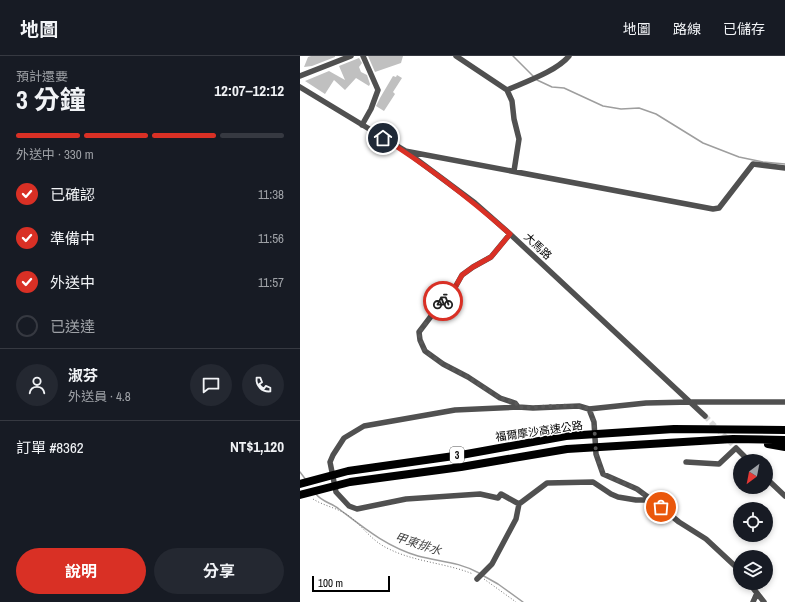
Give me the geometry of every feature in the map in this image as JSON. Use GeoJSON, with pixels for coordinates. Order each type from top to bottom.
{"type":"FeatureCollection","features":[{"type":"Feature","properties":{"kind":"highway","name":"福爾摩沙高速公路"},"geometry":{"type":"LineString","coordinates":[[300,484],[348,472],[461,455],[566,436],[674,429],[785,429]]}},
{"type":"Feature","properties":{"kind":"highway","name":"福爾摩沙高速公路"},"geometry":{"type":"LineString","coordinates":[[300,495],[350,482],[461,467],[567,449],[733,439],[785,440]]}},
{"type":"Feature","properties":{"kind":"highway"},"geometry":{"type":"LineString","coordinates":[[733,439],[785,447]]}},
{"type":"Feature","properties":{"kind":"street"},"geometry":{"type":"LineString","coordinates":[[300,76],[351,56]]}},
{"type":"Feature","properties":{"kind":"street"},"geometry":{"type":"LineString","coordinates":[[362,125],[371,109],[378,90],[363,56]]}},
{"type":"Feature","properties":{"kind":"street"},"geometry":{"type":"LineString","coordinates":[[456,56],[507,90],[512,101],[514,119],[519,139],[514,171]]}},
{"type":"Feature","properties":{"kind":"street"},"geometry":{"type":"LineString","coordinates":[[507,90],[543,74],[566,60],[569,56]]}},
{"type":"Feature","properties":{"kind":"street","name":"大馬路"},"geometry":{"type":"LineString","coordinates":[[300,87],[404,150],[475,203],[705,416]]}},
{"type":"Feature","properties":{"kind":"street"},"geometry":{"type":"LineString","coordinates":[[404,150],[713,209],[719,208],[753,164],[785,168]]}},
{"type":"Feature","properties":{"kind":"street"},"geometry":{"type":"LineString","coordinates":[[510,234],[491,257],[462,275],[453,291],[419,332],[420,340],[425,351],[443,364],[468,377],[500,398],[516,403],[518,407]]}},
{"type":"Feature","properties":{"kind":"street"},"geometry":{"type":"LineString","coordinates":[[519,504],[501,494],[498,498],[480,494],[406,499],[357,509],[349,506],[336,492],[330,462],[344,438],[364,426],[455,410],[579,406],[589,409],[646,403],[785,402]]}},
{"type":"Feature","properties":{"kind":"street"},"geometry":{"type":"LineString","coordinates":[[589,409],[594,422],[596,454],[603,474],[637,489],[679,522],[706,539],[733,564]]}},
{"type":"Feature","properties":{"kind":"street"},"geometry":{"type":"LineString","coordinates":[[686,462],[719,464],[736,448],[742,454]]}},
{"type":"Feature","properties":{"kind":"street"},"geometry":{"type":"LineString","coordinates":[[478,578],[492,564],[516,518],[519,504],[548,482],[593,482],[618,497],[636,500],[652,500]]}},
{"type":"Feature","properties":{"kind":"street"},"geometry":{"type":"LineString","coordinates":[[773,485],[785,496]]}},
{"type":"Feature","properties":{"kind":"street"},"geometry":{"type":"LineString","coordinates":[[755,590],[764,602]]}},
{"type":"Feature","properties":{"kind":"street"},"geometry":{"type":"LineString","coordinates":[[753,602],[757,593]]}},
{"type":"Feature","properties":{"kind":"path"},"geometry":{"type":"LineString","coordinates":[[310,497],[350,516],[370,536],[390,550],[423,561],[457,568],[478,578],[516,602]]}},
{"type":"Feature","properties":{"kind":"building"},"geometry":{"type":"Polygon","coordinates":[[[368,56],[403,56],[401,63],[375,72],[368,56]]]}},
{"type":"Feature","properties":{"kind":"building"},"geometry":{"type":"Polygon","coordinates":[[[308,57],[335,57],[312,66],[304,67],[308,57]]]}},
{"type":"Feature","properties":{"kind":"building"},"geometry":{"type":"Polygon","coordinates":[[[359,58],[362,63],[359,67],[361,72],[367,75],[370,84],[369,86],[356,78],[345,90],[334,80],[325,94],[305,81],[329,71],[345,80],[339,66],[359,58]]]}},
{"type":"Feature","properties":{"kind":"building"},"geometry":{"type":"Polygon","coordinates":[[[397,75],[402,78],[393,92],[395,94],[384,111],[376,106],[393,76],[396,77],[397,75]]]}},
{"type":"Feature","properties":{"kind":"waterway"},"geometry":{"type":"LineString","coordinates":[[513,56],[534,77]]}},
{"type":"Feature","properties":{"kind":"waterway"},"geometry":{"type":"LineString","coordinates":[[537,80],[552,87],[564,88],[603,106],[621,109],[639,108],[656,114],[703,143],[739,157],[763,162],[785,164]]}},
{"type":"Feature","properties":{"kind":"waterway","name":"甲東排水"},"geometry":{"type":"LineString","coordinates":[[300,472],[306,480]]}},
{"type":"Feature","properties":{"kind":"waterway","name":"甲東排水"},"geometry":{"type":"LineString","coordinates":[[316,494],[321,499],[336,507],[376,536],[396,548],[418,556],[463,566],[479,573]]}},
{"type":"Feature","properties":{"kind":"waterway","name":"甲東排水"},"geometry":{"type":"LineString","coordinates":[[482,575],[498,584],[523,602]]}},
{"type":"Feature","properties":{"kind":"tunnel"},"geometry":{"type":"LineString","coordinates":[[705,416],[736,448]]}},
{"type":"Feature","properties":{"kind":"way so far"},"geometry":{"type":"LineString","coordinates":[[443,301],[419,332],[420,340],[425,351],[443,364],[468,377],[500,398],[516,403],[518,407],[533,408],[579,406],[589,409],[594,422],[596,454],[603,474],[637,489],[661,507]]}},
{"type":"Feature","properties":{"kind":"route"},"geometry":{"type":"LineString","coordinates":[[383,138],[404,150],[457,189],[510,234],[491,257],[462,275],[453,291],[443,301]]}}]}
